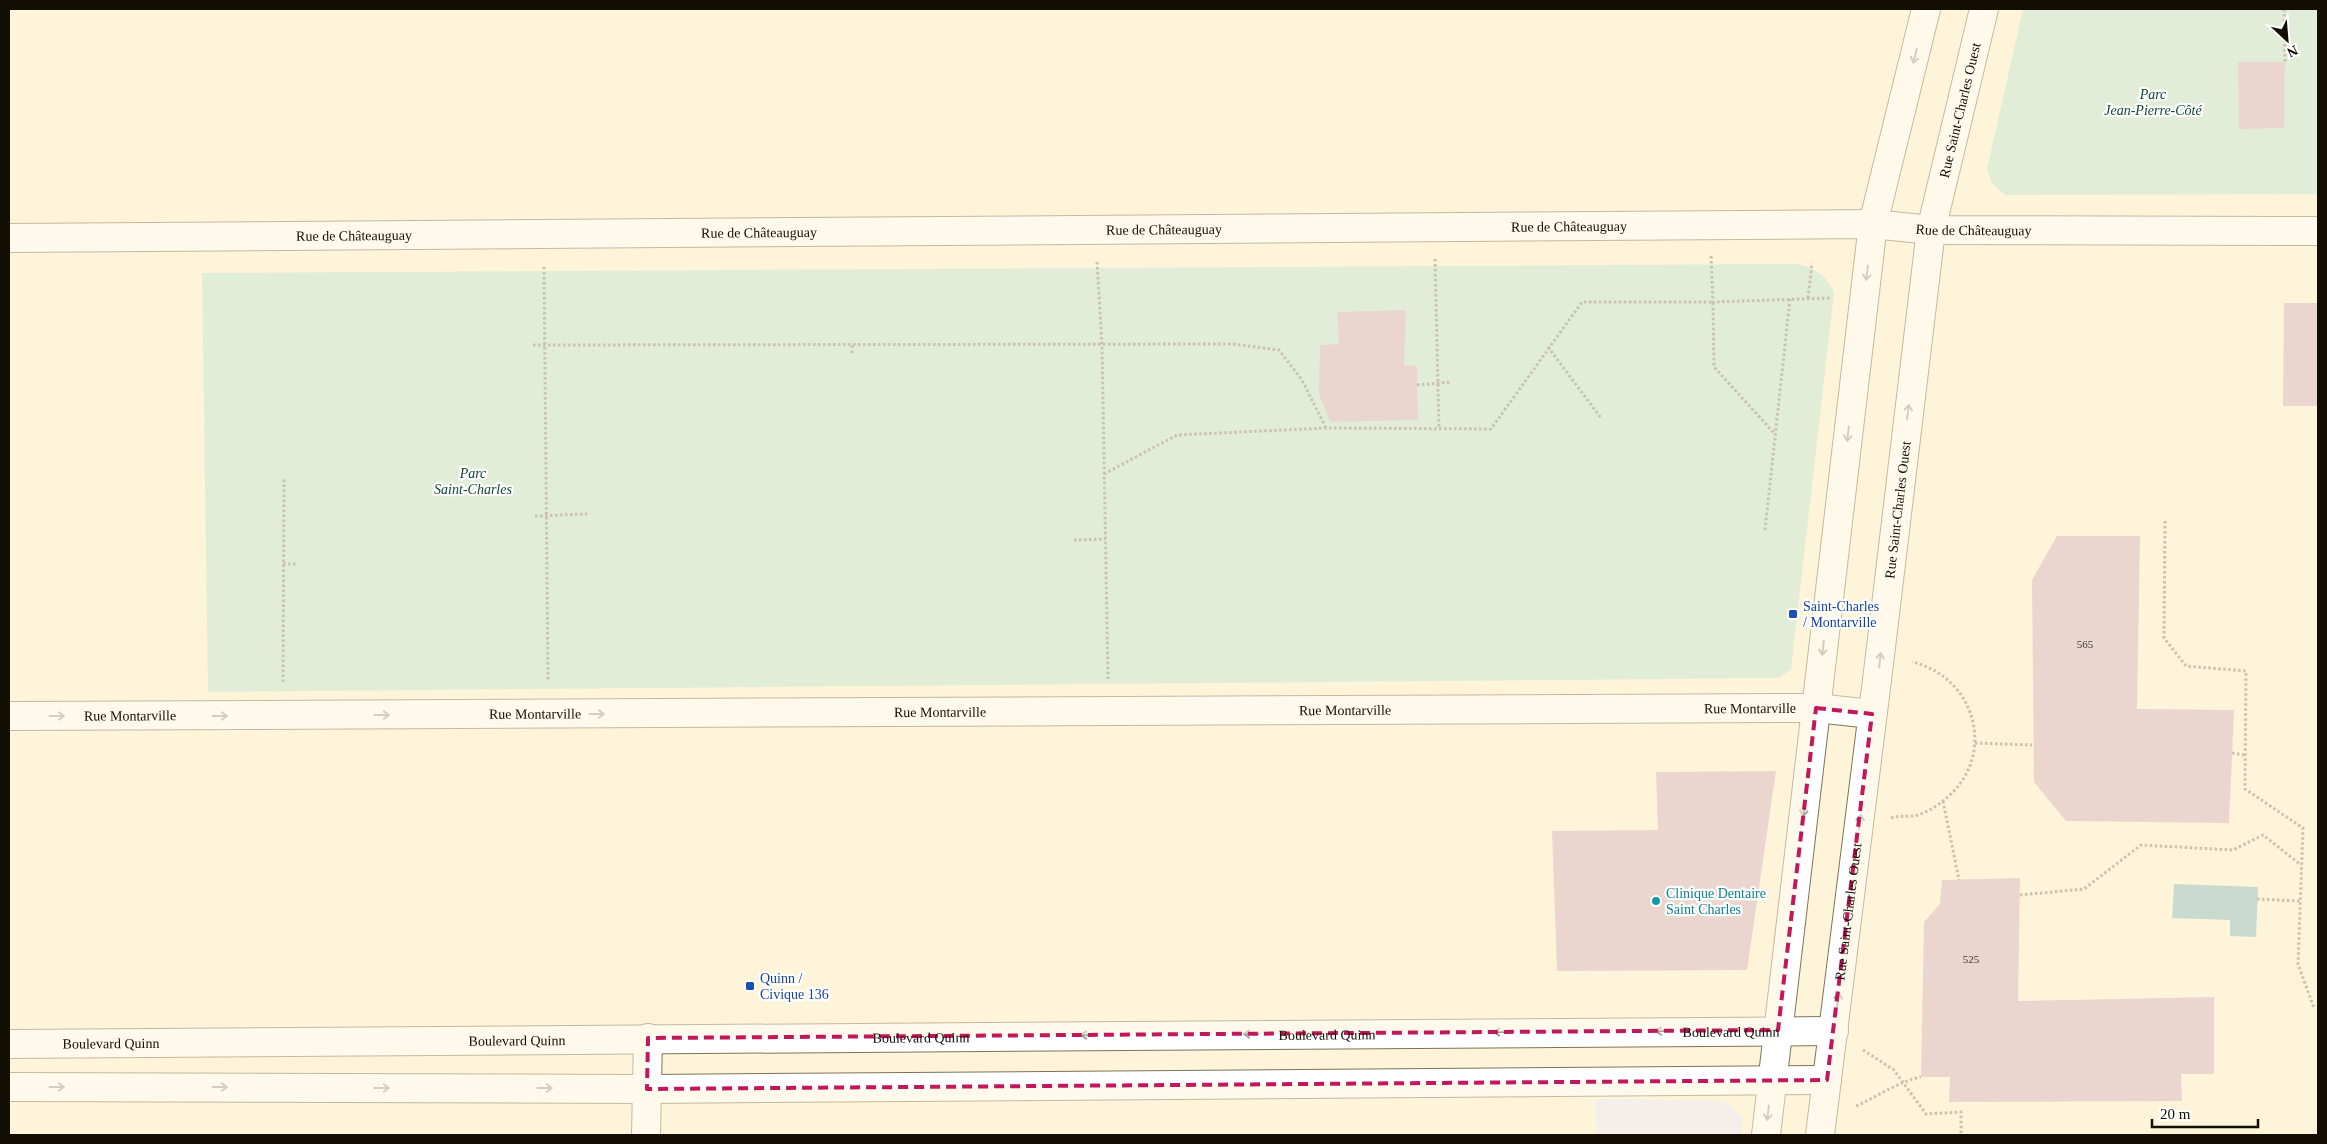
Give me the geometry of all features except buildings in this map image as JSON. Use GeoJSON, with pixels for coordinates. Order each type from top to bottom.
{"type":"FeatureCollection","features":[{"type":"Feature","properties":{"kind":"street"},"geometry":{"type":"LineString","coordinates":[[1766,1135],[1873,224],[1926,9]]}},
{"type":"Feature","properties":{"kind":"street","name":"Rue Saint-Charles Ouest"},"geometry":{"type":"LineString","coordinates":[[1820,1135],[1931,230],[1984,9]]}},
{"type":"Feature","properties":{"kind":"street","name":"Rue de Châteauguay"},"geometry":{"type":"LineString","coordinates":[[9,238],[1873,224],[1931,230],[2318,231]]}},
{"type":"Feature","properties":{"kind":"street","name":"Rue Montarville"},"geometry":{"type":"LineString","coordinates":[[9,716],[1816,708],[1872,714]]}},
{"type":"Feature","properties":{"kind":"street","name":"Boulevard Quinn"},"geometry":{"type":"LineString","coordinates":[[9,1044],[1834,1031]]}},
{"type":"Feature","properties":{"kind":"street"},"geometry":{"type":"LineString","coordinates":[[646,1135],[648,1038]]}},
{"type":"Feature","properties":{"kind":"street"},"geometry":{"type":"LineString","coordinates":[[9,1087],[647,1089],[1827,1080]]}},
{"type":"Feature","properties":{"kind":"path"},"geometry":{"type":"LineString","coordinates":[[2284,9],[2285,62]]}},
{"type":"Feature","properties":{"kind":"path"},"geometry":{"type":"LineString","coordinates":[[1710,225],[1714,366],[1775,434]]}},
{"type":"Feature","properties":{"kind":"path"},"geometry":{"type":"LineString","coordinates":[[1435,227],[1439,428]]}},
{"type":"Feature","properties":{"kind":"path"},"geometry":{"type":"LineString","coordinates":[[1095,230],[1102,345],[1108,712]]}},
{"type":"Feature","properties":{"kind":"path"},"geometry":{"type":"LineString","coordinates":[[544,234],[549,714]]}},
{"type":"Feature","properties":{"kind":"path"},"geometry":{"type":"LineString","coordinates":[[1808,298],[1812,262]]}},
{"type":"Feature","properties":{"kind":"path"},"geometry":{"type":"LineString","coordinates":[[1104,474],[1177,434],[1326,428],[1491,429],[1582,302],[1713,302],[1837,298]]}},
{"type":"Feature","properties":{"kind":"path"},"geometry":{"type":"LineString","coordinates":[[1764,530],[1790,299]]}},
{"type":"Feature","properties":{"kind":"path"},"geometry":{"type":"LineString","coordinates":[[533,344],[1233,344],[1279,350],[1302,380],[1326,428]]}},
{"type":"Feature","properties":{"kind":"path"},"geometry":{"type":"LineString","coordinates":[[852,345],[852,353]]}},
{"type":"Feature","properties":{"kind":"path"},"geometry":{"type":"LineString","coordinates":[[1548,347],[1601,418]]}},
{"type":"Feature","properties":{"kind":"path"},"geometry":{"type":"LineString","coordinates":[[1417,385],[1450,382]]}},
{"type":"Feature","properties":{"kind":"path"},"geometry":{"type":"LineString","coordinates":[[282,715],[284,476]]}},
{"type":"Feature","properties":{"kind":"path"},"geometry":{"type":"LineString","coordinates":[[535,516],[547,514],[587,514]]}},
{"type":"Feature","properties":{"kind":"path"},"geometry":{"type":"LineString","coordinates":[[2165,521],[2164,638],[2186,666],[2246,671],[2245,789],[2302,828],[2298,964],[2314,1008]]}},
{"type":"Feature","properties":{"kind":"path"},"geometry":{"type":"LineString","coordinates":[[1074,540],[1105,539]]}},
{"type":"Feature","properties":{"kind":"path"},"geometry":{"type":"LineString","coordinates":[[283,564],[297,564]]}},
{"type":"Feature","properties":{"kind":"path"},"geometry":{"type":"LineString","coordinates":[[1885,820],[1896,816],[1914,816],[1943,801],[1967,772],[1975,743],[1972,713],[1961,694],[1945,677],[1922,665],[1904,661]]}},
{"type":"Feature","properties":{"kind":"path"},"geometry":{"type":"LineString","coordinates":[[1975,743],[2032,745]]}},
{"type":"Feature","properties":{"kind":"path"},"geometry":{"type":"LineString","coordinates":[[2232,753],[2244,755]]}},
{"type":"Feature","properties":{"kind":"path"},"geometry":{"type":"LineString","coordinates":[[1943,801],[1959,880]]}},
{"type":"Feature","properties":{"kind":"path"},"geometry":{"type":"LineString","coordinates":[[2020,895],[2084,889],[2141,845],[2233,850],[2263,835],[2301,865]]}},
{"type":"Feature","properties":{"kind":"path"},"geometry":{"type":"LineString","coordinates":[[2257,899],[2300,901]]}},
{"type":"Feature","properties":{"kind":"path"},"geometry":{"type":"LineString","coordinates":[[1859,1047],[1894,1070],[1926,1114],[1961,1112],[1961,1135]]}},
{"type":"Feature","properties":{"kind":"path"},"geometry":{"type":"LineString","coordinates":[[1853,1107],[1878,1096],[1901,1082],[1921,1077]]}},
{"type":"Feature","properties":{"kind":"highlighted area"},"geometry":{"type":"Polygon","coordinates":[[[1816,708],[1872,714],[1827,1080],[647,1089],[648,1038],[1778,1030],[1816,708]]]}},
{"type":"Feature","properties":{"kind":"shaded area"},"geometry":{"type":"Polygon","coordinates":[[[2174,884],[2258,887],[2256,937],[2230,936],[2230,920],[2172,918],[2174,884]]]}},
{"type":"Feature","properties":{"kind":"shaded area"},"geometry":{"type":"Polygon","coordinates":[[[1595,1099],[1725,1101],[1743,1118],[1741,1135],[1597,1135],[1595,1099]]]}},
{"type":"Feature","properties":{"kind":"green space","name":"Parc Jean-Pierre-Côté"},"geometry":{"type":"Polygon","coordinates":[[[2023,9],[2318,9],[2318,194],[2005,195],[1992,183],[1987,169],[2023,9]]]}},
{"type":"Feature","properties":{"kind":"green space","name":"Parc Saint-Charles"},"geometry":{"type":"Polygon","coordinates":[[[1799,264],[1811,268],[1820,274],[1828,282],[1834,293],[1791,669],[1779,678],[208,692],[202,273],[1799,264]]]}},
{"type":"Feature","properties":{"kind":"place","name":"Saint-Charles / Montarville"},"geometry":{"type":"Point","coordinates":[1793,614]}},
{"type":"Feature","properties":{"kind":"place","name":"Clinique Dentaire Saint Charles"},"geometry":{"type":"Point","coordinates":[1656,901]}},
{"type":"Feature","properties":{"kind":"place","name":"Quinn / Civique 136"},"geometry":{"type":"Point","coordinates":[750,986]}}]}
